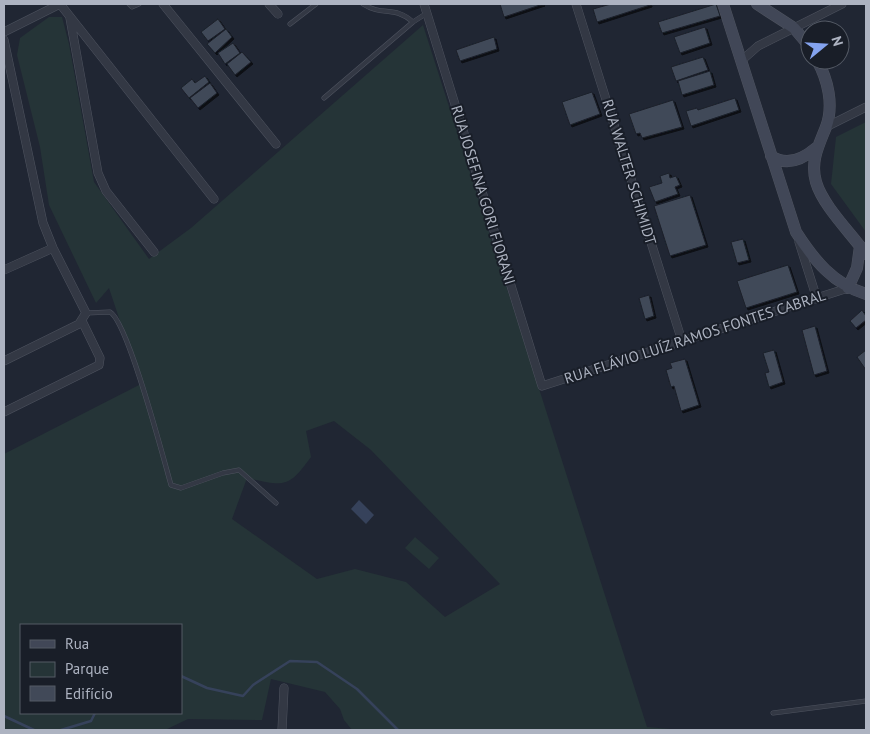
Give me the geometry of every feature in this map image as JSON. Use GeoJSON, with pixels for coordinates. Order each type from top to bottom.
{"type":"FeatureCollection","features":[{"type":"Feature","properties":{"kind":"street"},"geometry":{"type":"LineString","coordinates":[[4,32],[60,4],[214,199]]}},
{"type":"Feature","properties":{"kind":"street"},"geometry":{"type":"LineString","coordinates":[[163,4],[276,144]]}},
{"type":"Feature","properties":{"kind":"street"},"geometry":{"type":"LineString","coordinates":[[269,4],[278,14]]}},
{"type":"Feature","properties":{"kind":"street","name":"RUA JOSEFINA GORI FIORANI"},"geometry":{"type":"LineString","coordinates":[[424,4],[542,386]]}},
{"type":"Feature","properties":{"kind":"street","name":"RUA WALTER SCHIMIDT"},"geometry":{"type":"LineString","coordinates":[[576,4],[682,341]]}},
{"type":"Feature","properties":{"kind":"street"},"geometry":{"type":"LineString","coordinates":[[723,4],[817,299]]}},
{"type":"Feature","properties":{"kind":"street"},"geometry":{"type":"LineString","coordinates":[[756,4],[794,28],[800,35]]}},
{"type":"Feature","properties":{"kind":"street"},"geometry":{"type":"LineString","coordinates":[[741,61],[758,46],[842,4]]}},
{"type":"Feature","properties":{"kind":"street"},"geometry":{"type":"LineString","coordinates":[[69,16],[98,173],[106,191],[154,252]]}},
{"type":"Feature","properties":{"kind":"street"},"geometry":{"type":"LineString","coordinates":[[4,40],[43,223],[100,358],[99,365],[4,412]]}},
{"type":"Feature","properties":{"kind":"street"},"geometry":{"type":"LineString","coordinates":[[821,70],[828,88],[830,103],[826,127],[816,148],[814,166],[816,181],[823,198],[863,250],[848,288]]}},
{"type":"Feature","properties":{"kind":"street"},"geometry":{"type":"LineString","coordinates":[[826,127],[866,107]]}},
{"type":"Feature","properties":{"kind":"street"},"geometry":{"type":"LineString","coordinates":[[771,156],[776,160],[792,161],[808,155],[816,148]]}},
{"type":"Feature","properties":{"kind":"street"},"geometry":{"type":"LineString","coordinates":[[796,232],[816,262],[830,275],[848,288],[866,294]]}},
{"type":"Feature","properties":{"kind":"street"},"geometry":{"type":"LineString","coordinates":[[4,270],[52,248]]}},
{"type":"Feature","properties":{"kind":"street","name":"RUA FLÁVIO LUÍZ RAMOS FONTES CABRAL"},"geometry":{"type":"LineString","coordinates":[[542,386],[848,288]]}},
{"type":"Feature","properties":{"kind":"street"},"geometry":{"type":"LineString","coordinates":[[4,361],[84,317]]}},
{"type":"Feature","properties":{"kind":"street"},"geometry":{"type":"LineString","coordinates":[[282,730],[284,688]]}},
{"type":"Feature","properties":{"kind":"lane"},"geometry":{"type":"LineString","coordinates":[[129,4],[132,6],[139,4]]}},
{"type":"Feature","properties":{"kind":"lane"},"geometry":{"type":"LineString","coordinates":[[290,24],[316,4]]}},
{"type":"Feature","properties":{"kind":"lane"},"geometry":{"type":"LineString","coordinates":[[363,4],[374,10],[402,12],[413,22]]}},
{"type":"Feature","properties":{"kind":"lane"},"geometry":{"type":"LineString","coordinates":[[324,98],[413,22],[427,13]]}},
{"type":"Feature","properties":{"kind":"lane"},"geometry":{"type":"LineString","coordinates":[[84,317],[110,312],[119,324],[141,384],[171,484],[181,488],[223,473],[240,470],[276,502]]}},
{"type":"Feature","properties":{"kind":"lane"},"geometry":{"type":"LineString","coordinates":[[773,713],[866,701]]}},
{"type":"Feature","properties":{"kind":"green space"},"geometry":{"type":"Polygon","coordinates":[[[49,17],[62,17],[69,44],[94,182],[149,259],[191,228],[423,25],[647,727],[682,730],[352,730],[344,720],[340,709],[325,692],[271,679],[262,720],[188,719],[165,730],[4,730],[4,454],[141,384],[109,288],[96,303],[49,205],[40,147],[17,55],[20,38],[49,17]],[[334,421],[306,431],[311,457],[303,467],[290,480],[284,482],[269,483],[247,478],[232,519],[317,579],[355,569],[406,582],[445,617],[500,584],[371,450],[334,421]]]}},
{"type":"Feature","properties":{"kind":"green space"},"geometry":{"type":"Polygon","coordinates":[[[866,122],[866,232],[831,184],[836,137],[866,122]]]}},
{"type":"Feature","properties":{"kind":"green space"},"geometry":{"type":"Polygon","coordinates":[[[415,537],[439,558],[429,569],[405,548],[415,537]]]}},
{"type":"Feature","properties":{"kind":"water"},"geometry":{"type":"Polygon","coordinates":[[[359,500],[374,515],[366,524],[351,509],[359,500]]]}},
{"type":"Feature","properties":{"kind":"building"},"geometry":{"type":"Polygon","coordinates":[[[500,4],[543,4],[504,17],[500,4]]]}},
{"type":"Feature","properties":{"kind":"building"},"geometry":{"type":"Polygon","coordinates":[[[611,4],[650,5],[597,22],[593,9],[611,4]]]}},
{"type":"Feature","properties":{"kind":"building"},"geometry":{"type":"Polygon","coordinates":[[[716,4],[720,16],[662,33],[658,22],[716,4]]]}},
{"type":"Feature","properties":{"kind":"building"},"geometry":{"type":"Polygon","coordinates":[[[218,19],[225,29],[208,41],[201,32],[218,19]]]}},
{"type":"Feature","properties":{"kind":"building"},"geometry":{"type":"Polygon","coordinates":[[[705,27],[710,43],[680,53],[674,37],[705,27]]]}},
{"type":"Feature","properties":{"kind":"building"},"geometry":{"type":"Polygon","coordinates":[[[226,29],[232,37],[215,53],[207,44],[226,29]]]}},
{"type":"Feature","properties":{"kind":"building"},"geometry":{"type":"Polygon","coordinates":[[[494,37],[497,49],[460,61],[456,50],[494,37]]]}},
{"type":"Feature","properties":{"kind":"building"},"geometry":{"type":"Polygon","coordinates":[[[233,43],[240,53],[225,64],[218,53],[233,43]]]}},
{"type":"Feature","properties":{"kind":"building"},"geometry":{"type":"Polygon","coordinates":[[[242,52],[251,62],[235,75],[227,64],[242,52]]]}},
{"type":"Feature","properties":{"kind":"building"},"geometry":{"type":"Polygon","coordinates":[[[703,57],[708,70],[676,81],[671,67],[703,57]]]}},
{"type":"Feature","properties":{"kind":"building"},"geometry":{"type":"Polygon","coordinates":[[[710,71],[714,85],[682,95],[678,81],[710,71]]]}},
{"type":"Feature","properties":{"kind":"building"},"geometry":{"type":"Polygon","coordinates":[[[205,76],[209,82],[189,98],[181,88],[192,79],[195,83],[205,76]]]}},
{"type":"Feature","properties":{"kind":"building"},"geometry":{"type":"Polygon","coordinates":[[[210,83],[217,93],[198,108],[190,98],[210,83]]]}},
{"type":"Feature","properties":{"kind":"building"},"geometry":{"type":"Polygon","coordinates":[[[592,92],[600,114],[570,125],[562,102],[592,92]]]}},
{"type":"Feature","properties":{"kind":"building"},"geometry":{"type":"Polygon","coordinates":[[[735,98],[739,110],[691,126],[686,111],[697,108],[698,110],[735,98]]]}},
{"type":"Feature","properties":{"kind":"building"},"geometry":{"type":"Polygon","coordinates":[[[673,100],[682,127],[642,138],[640,133],[636,134],[629,114],[673,100]]]}},
{"type":"Feature","properties":{"kind":"building"},"geometry":{"type":"Polygon","coordinates":[[[669,173],[670,178],[676,176],[680,185],[675,187],[678,194],[655,202],[649,187],[662,183],[660,176],[669,173]]]}},
{"type":"Feature","properties":{"kind":"building"},"geometry":{"type":"Polygon","coordinates":[[[690,195],[706,245],[670,256],[654,206],[690,195]]]}},
{"type":"Feature","properties":{"kind":"building"},"geometry":{"type":"Polygon","coordinates":[[[743,239],[749,260],[737,263],[731,242],[743,239]]]}},
{"type":"Feature","properties":{"kind":"building"},"geometry":{"type":"Polygon","coordinates":[[[788,265],[797,292],[746,308],[737,281],[788,265]]]}},
{"type":"Feature","properties":{"kind":"building"},"geometry":{"type":"Polygon","coordinates":[[[649,295],[654,316],[645,319],[639,298],[649,295]]]}},
{"type":"Feature","properties":{"kind":"building"},"geometry":{"type":"Polygon","coordinates":[[[862,310],[866,320],[856,328],[850,321],[862,310]]]}},
{"type":"Feature","properties":{"kind":"building"},"geometry":{"type":"Polygon","coordinates":[[[815,326],[827,371],[814,375],[802,330],[815,326]]]}},
{"type":"Feature","properties":{"kind":"building"},"geometry":{"type":"Polygon","coordinates":[[[774,350],[783,382],[769,387],[765,373],[769,372],[763,353],[774,350]]]}},
{"type":"Feature","properties":{"kind":"building"},"geometry":{"type":"Polygon","coordinates":[[[866,350],[866,370],[857,357],[866,350]]]}},
{"type":"Feature","properties":{"kind":"building"},"geometry":{"type":"Polygon","coordinates":[[[685,359],[699,405],[681,411],[674,386],[671,387],[666,370],[672,368],[670,363],[685,359]]]}},
{"type":"Feature","properties":{"kind":"waterway"},"geometry":{"type":"LineString","coordinates":[[182,676],[207,688],[243,696],[253,685],[290,661],[317,662],[357,689],[398,730]]}},
{"type":"Feature","properties":{"kind":"waterway"},"geometry":{"type":"LineString","coordinates":[[61,730],[91,721],[94,714]]}},
{"type":"Feature","properties":{"kind":"waterway"},"geometry":{"type":"LineString","coordinates":[[4,716],[34,730]]}}]}
